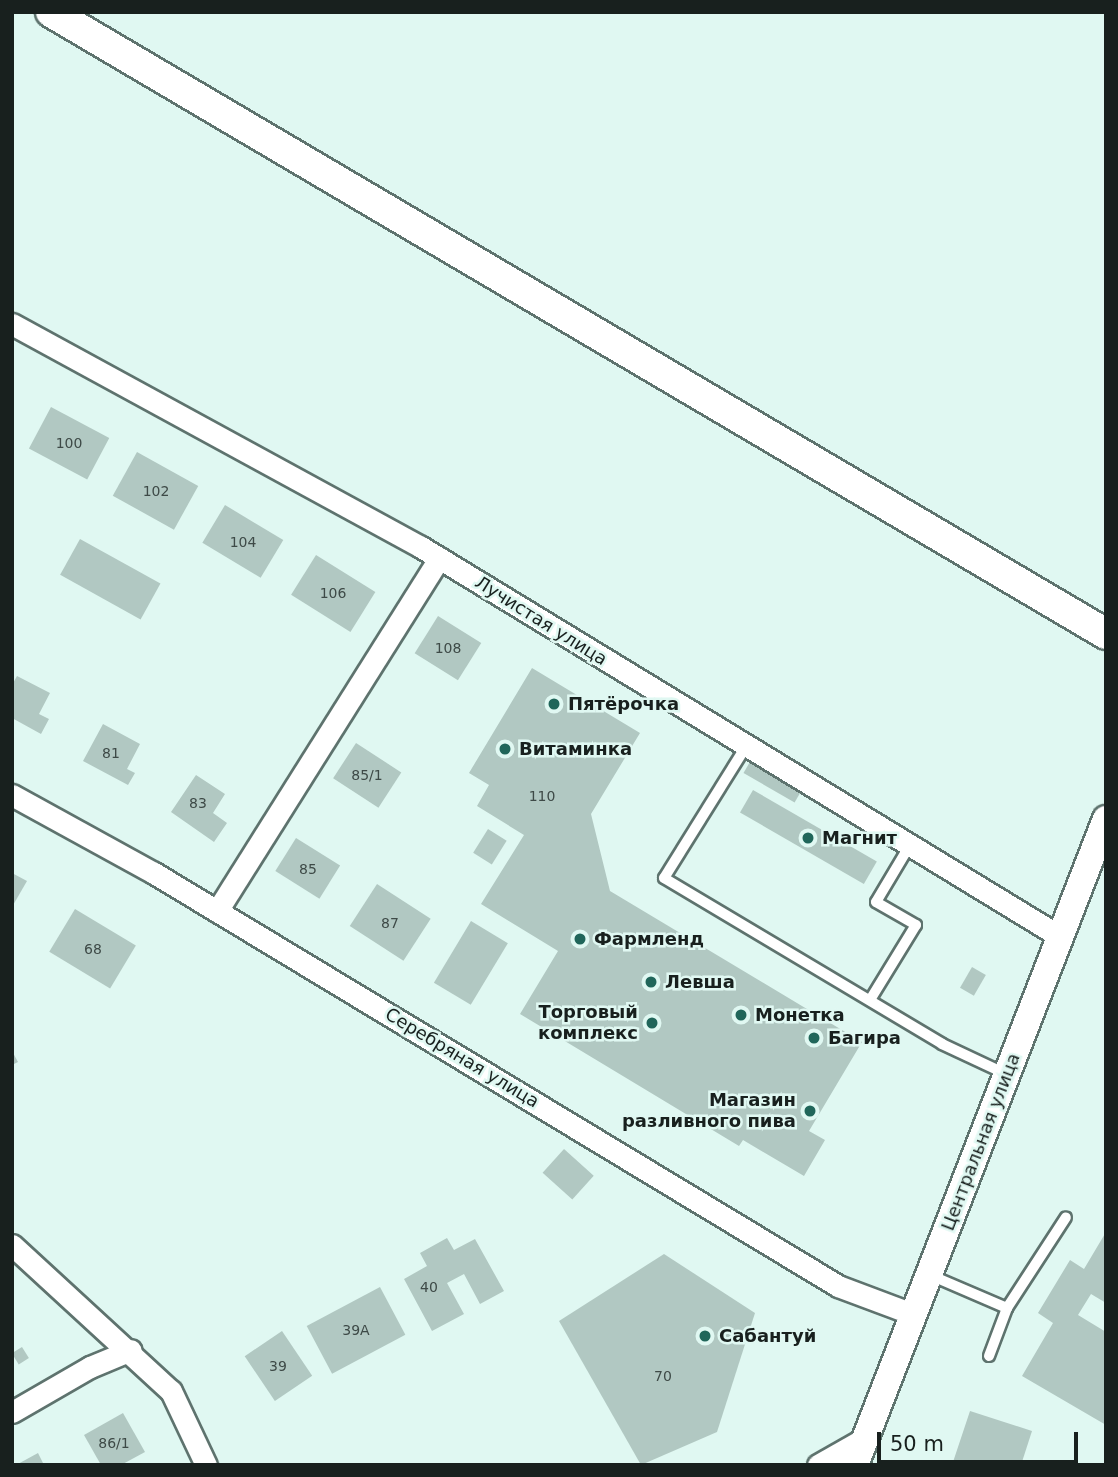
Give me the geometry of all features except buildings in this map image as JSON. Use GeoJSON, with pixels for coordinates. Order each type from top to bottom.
{"type":"FeatureCollection","features":[{"type":"Feature","properties":{"kind":"main road"},"geometry":{"type":"LineString","coordinates":[[51,12],[1106,634]]}},
{"type":"Feature","properties":{"kind":"street","name":"Лучистая улица"},"geometry":{"type":"LineString","coordinates":[[12,324],[439,558],[745,748],[1059,936]]}},
{"type":"Feature","properties":{"kind":"street"},"geometry":{"type":"LineString","coordinates":[[217,911],[439,558]]}},
{"type":"Feature","properties":{"kind":"street","name":"Серебряная улица"},"geometry":{"type":"LineString","coordinates":[[12,794],[217,911],[828,1280],[915,1315]]}},
{"type":"Feature","properties":{"kind":"street","name":"Центральная улица"},"geometry":{"type":"LineString","coordinates":[[855,1465],[1106,818]]}},
{"type":"Feature","properties":{"kind":"street"},"geometry":{"type":"LineString","coordinates":[[12,1245],[131,1350],[171,1391],[206,1465]]}},
{"type":"Feature","properties":{"kind":"street"},"geometry":{"type":"LineString","coordinates":[[12,1412],[90,1367],[131,1350]]}},
{"type":"Feature","properties":{"kind":"street"},"geometry":{"type":"LineString","coordinates":[[818,1465],[867,1437]]}},
{"type":"Feature","properties":{"kind":"lane"},"geometry":{"type":"LineString","coordinates":[[745,748],[664,878],[942,1044],[1006,1074]]}},
{"type":"Feature","properties":{"kind":"lane"},"geometry":{"type":"LineString","coordinates":[[870,1000],[916,925],[876,901],[910,845]]}},
{"type":"Feature","properties":{"kind":"lane"},"geometry":{"type":"LineString","coordinates":[[989,1356],[1007,1308],[1066,1217]]}},
{"type":"Feature","properties":{"kind":"lane"},"geometry":{"type":"LineString","coordinates":[[930,1275],[1007,1308]]}},
{"type":"Feature","properties":{"kind":"place","name":"Пятёрочка"},"geometry":{"type":"Point","coordinates":[554,704]}},
{"type":"Feature","properties":{"kind":"place","name":"Витаминка"},"geometry":{"type":"Point","coordinates":[505,749]}},
{"type":"Feature","properties":{"kind":"place","name":"Магнит"},"geometry":{"type":"Point","coordinates":[808,838]}},
{"type":"Feature","properties":{"kind":"place","name":"Фармленд"},"geometry":{"type":"Point","coordinates":[580,939]}},
{"type":"Feature","properties":{"kind":"place","name":"Левша"},"geometry":{"type":"Point","coordinates":[651,982]}},
{"type":"Feature","properties":{"kind":"place","name":"Монетка"},"geometry":{"type":"Point","coordinates":[741,1015]}},
{"type":"Feature","properties":{"kind":"place","name":"Торговый комплекс"},"geometry":{"type":"Point","coordinates":[652,1023]}},
{"type":"Feature","properties":{"kind":"place","name":"Багира"},"geometry":{"type":"Point","coordinates":[814,1038]}},
{"type":"Feature","properties":{"kind":"place","name":"Магазин разливного пива"},"geometry":{"type":"Point","coordinates":[810,1111]}},
{"type":"Feature","properties":{"kind":"place","name":"Сабантуй"},"geometry":{"type":"Point","coordinates":[705,1336]}}]}
